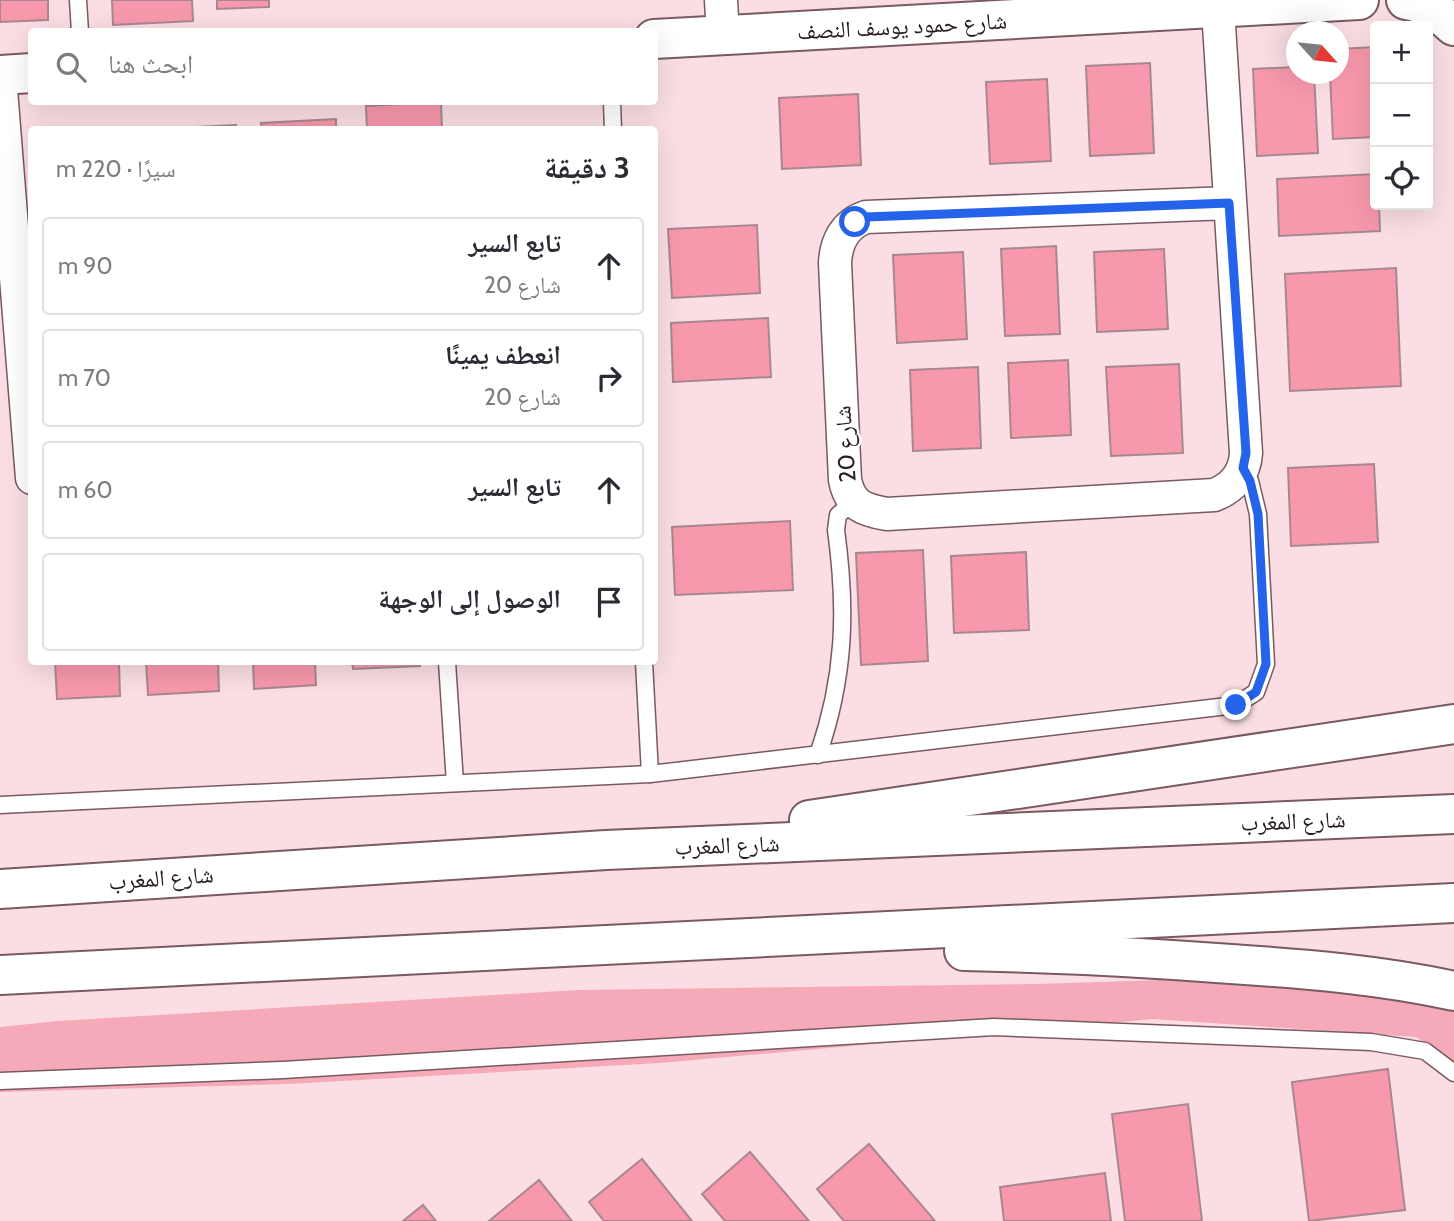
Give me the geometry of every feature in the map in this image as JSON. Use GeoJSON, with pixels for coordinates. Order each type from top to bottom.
{"type":"FeatureCollection","features":[{"type":"Feature","properties":{"kind":"main road","name":"شارع حمود يوسف النصف"},"geometry":{"type":"LineString","coordinates":[[658,38],[722,18],[1217,9],[1359,0]]}},
{"type":"Feature","properties":{"kind":"main road"},"geometry":{"type":"LineString","coordinates":[[1406,0],[1418,2],[1440,13],[1454,26]]}},
{"type":"Feature","properties":{"kind":"main road"},"geometry":{"type":"LineString","coordinates":[[0,76],[28,73]]}},
{"type":"Feature","properties":{"kind":"main road"},"geometry":{"type":"LineString","coordinates":[[606,850],[1454,724]]}},
{"type":"Feature","properties":{"kind":"main road","name":"شارع المغرب"},"geometry":{"type":"LineString","coordinates":[[0,889],[606,850],[1454,814]]}},
{"type":"Feature","properties":{"kind":"main road"},"geometry":{"type":"LineString","coordinates":[[0,975],[1454,903]]}},
{"type":"Feature","properties":{"kind":"main road"},"geometry":{"type":"LineString","coordinates":[[605,945],[1059,953],[1307,969],[1402,979],[1454,990]]}},
{"type":"Feature","properties":{"kind":"street"},"geometry":{"type":"LineString","coordinates":[[1217,9],[1246,453],[1243,468]]}},
{"type":"Feature","properties":{"kind":"street"},"geometry":{"type":"LineString","coordinates":[[0,76],[24,267],[28,372]]}},
{"type":"Feature","properties":{"kind":"street","name":"شارع 20"},"geometry":{"type":"LineString","coordinates":[[1229,203],[866,217],[855,222],[839,242],[835,263],[845,480],[853,502],[867,510],[887,514],[1214,495],[1230,486],[1243,468]]}},
{"type":"Feature","properties":{"kind":"lane"},"geometry":{"type":"LineString","coordinates":[[78,0],[80,28]]}},
{"type":"Feature","properties":{"kind":"lane"},"geometry":{"type":"LineString","coordinates":[[611,105],[613,126]]}},
{"type":"Feature","properties":{"kind":"lane"},"geometry":{"type":"LineString","coordinates":[[0,805],[650,774],[1244,702],[1256,692],[1266,664],[1258,514],[1252,488],[1243,468]]}},
{"type":"Feature","properties":{"kind":"lane"},"geometry":{"type":"LineString","coordinates":[[818,755],[827,728],[844,639],[836,530],[838,515],[853,502]]}},
{"type":"Feature","properties":{"kind":"lane"},"geometry":{"type":"LineString","coordinates":[[447,665],[455,783]]}},
{"type":"Feature","properties":{"kind":"lane"},"geometry":{"type":"LineString","coordinates":[[644,665],[650,774]]}},
{"type":"Feature","properties":{"kind":"lane"},"geometry":{"type":"LineString","coordinates":[[0,1081],[283,1070],[994,1027],[1371,1042],[1425,1051],[1454,1073]]}},
{"type":"Feature","properties":{"kind":"shaded area"},"geometry":{"type":"Polygon","coordinates":[[[1222,978],[1454,1003],[1454,1062],[1416,1037],[1153,1019],[660,1063],[288,1084],[0,1092],[0,1027],[58,1021],[578,990],[1037,984],[1222,978]]]}},
{"type":"Feature","properties":{"kind":"building"},"geometry":{"type":"Polygon","coordinates":[[[0,0],[48,0],[48,20],[0,22],[0,0]]]}},
{"type":"Feature","properties":{"kind":"building"},"geometry":{"type":"Polygon","coordinates":[[[112,0],[192,0],[193,21],[113,25],[112,0]]]}},
{"type":"Feature","properties":{"kind":"building"},"geometry":{"type":"Polygon","coordinates":[[[217,0],[269,0],[269,7],[217,9],[217,0]]]}},
{"type":"Feature","properties":{"kind":"building"},"geometry":{"type":"Polygon","coordinates":[[[1370,47],[1370,137],[1333,139],[1330,84],[1349,84],[1349,48],[1370,47]]]}},
{"type":"Feature","properties":{"kind":"building"},"geometry":{"type":"Polygon","coordinates":[[[1150,63],[1154,153],[1090,156],[1086,66],[1150,63]]]}},
{"type":"Feature","properties":{"kind":"building"},"geometry":{"type":"Polygon","coordinates":[[[1286,67],[1286,84],[1315,84],[1318,153],[1257,156],[1253,69],[1286,67]]]}},
{"type":"Feature","properties":{"kind":"building"},"geometry":{"type":"Polygon","coordinates":[[[1047,79],[1051,161],[990,164],[986,82],[1047,79]]]}},
{"type":"Feature","properties":{"kind":"building"},"geometry":{"type":"Polygon","coordinates":[[[858,94],[861,165],[782,169],[779,98],[858,94]]]}},
{"type":"Feature","properties":{"kind":"building"},"geometry":{"type":"Polygon","coordinates":[[[441,105],[442,126],[367,126],[366,106],[441,105]]]}},
{"type":"Feature","properties":{"kind":"building"},"geometry":{"type":"Polygon","coordinates":[[[336,119],[336,126],[261,126],[261,123],[336,119]]]}},
{"type":"Feature","properties":{"kind":"building"},"geometry":{"type":"Polygon","coordinates":[[[1370,174],[1370,210],[1379,210],[1380,231],[1279,236],[1277,179],[1370,174]]]}},
{"type":"Feature","properties":{"kind":"building"},"geometry":{"type":"Polygon","coordinates":[[[757,225],[760,293],[672,298],[668,229],[757,225]]]}},
{"type":"Feature","properties":{"kind":"building"},"geometry":{"type":"Polygon","coordinates":[[[1056,246],[1060,334],[1005,336],[1001,249],[1056,246]]]}},
{"type":"Feature","properties":{"kind":"building"},"geometry":{"type":"Polygon","coordinates":[[[1164,249],[1168,329],[1097,332],[1094,252],[1164,249]]]}},
{"type":"Feature","properties":{"kind":"building"},"geometry":{"type":"Polygon","coordinates":[[[963,252],[967,339],[897,343],[893,255],[963,252]]]}},
{"type":"Feature","properties":{"kind":"building"},"geometry":{"type":"Polygon","coordinates":[[[1396,268],[1401,386],[1290,391],[1285,274],[1396,268]]]}},
{"type":"Feature","properties":{"kind":"building"},"geometry":{"type":"Polygon","coordinates":[[[768,318],[771,377],[673,382],[671,323],[768,318]]]}},
{"type":"Feature","properties":{"kind":"building"},"geometry":{"type":"Polygon","coordinates":[[[1068,360],[1071,435],[1011,438],[1008,363],[1068,360]]]}},
{"type":"Feature","properties":{"kind":"building"},"geometry":{"type":"Polygon","coordinates":[[[1179,364],[1183,453],[1111,456],[1106,367],[1179,364]]]}},
{"type":"Feature","properties":{"kind":"building"},"geometry":{"type":"Polygon","coordinates":[[[978,367],[981,448],[913,451],[910,370],[978,367]]]}},
{"type":"Feature","properties":{"kind":"building"},"geometry":{"type":"Polygon","coordinates":[[[1374,464],[1378,542],[1291,546],[1288,468],[1374,464]]]}},
{"type":"Feature","properties":{"kind":"building"},"geometry":{"type":"Polygon","coordinates":[[[790,521],[793,590],[675,595],[672,527],[790,521]]]}},
{"type":"Feature","properties":{"kind":"building"},"geometry":{"type":"Polygon","coordinates":[[[923,550],[928,661],[861,665],[856,553],[923,550]]]}},
{"type":"Feature","properties":{"kind":"building"},"geometry":{"type":"Polygon","coordinates":[[[1026,552],[1029,630],[954,633],[951,556],[1026,552]]]}},
{"type":"Feature","properties":{"kind":"building"},"geometry":{"type":"Polygon","coordinates":[[[55,665],[119,665],[120,696],[57,699],[55,665]]]}},
{"type":"Feature","properties":{"kind":"building"},"geometry":{"type":"Polygon","coordinates":[[[146,665],[218,665],[219,691],[148,695],[146,665]]]}},
{"type":"Feature","properties":{"kind":"building"},"geometry":{"type":"Polygon","coordinates":[[[253,665],[315,665],[316,685],[254,689],[253,665]]]}},
{"type":"Feature","properties":{"kind":"building"},"geometry":{"type":"Polygon","coordinates":[[[352,665],[420,665],[420,666],[353,669],[352,665]]]}},
{"type":"Feature","properties":{"kind":"building"},"geometry":{"type":"Polygon","coordinates":[[[1388,1069],[1405,1210],[1309,1221],[1292,1082],[1388,1069]]]}},
{"type":"Feature","properties":{"kind":"building"},"geometry":{"type":"Polygon","coordinates":[[[1188,1104],[1202,1221],[1125,1221],[1112,1114],[1188,1104]]]}},
{"type":"Feature","properties":{"kind":"building"},"geometry":{"type":"Polygon","coordinates":[[[869,1144],[935,1221],[844,1221],[817,1189],[869,1144]]]}},
{"type":"Feature","properties":{"kind":"building"},"geometry":{"type":"Polygon","coordinates":[[[750,1152],[809,1221],[725,1221],[702,1194],[750,1152]]]}},
{"type":"Feature","properties":{"kind":"building"},"geometry":{"type":"Polygon","coordinates":[[[642,1159],[692,1221],[604,1221],[589,1202],[642,1159]]]}},
{"type":"Feature","properties":{"kind":"building"},"geometry":{"type":"Polygon","coordinates":[[[1105,1173],[1111,1221],[1004,1221],[1000,1187],[1105,1173]]]}},
{"type":"Feature","properties":{"kind":"building"},"geometry":{"type":"Polygon","coordinates":[[[539,1180],[572,1221],[489,1221],[539,1180]]]}},
{"type":"Feature","properties":{"kind":"building"},"geometry":{"type":"Polygon","coordinates":[[[423,1205],[436,1221],[403,1221],[423,1205]]]}},
{"type":"Feature","properties":{"kind":"route"},"geometry":{"type":"LineString","coordinates":[[855,222],[866,217],[1229,203],[1246,453],[1243,468],[1250,481],[1258,514],[1266,664],[1264,676],[1256,692],[1236,705]]}}]}
